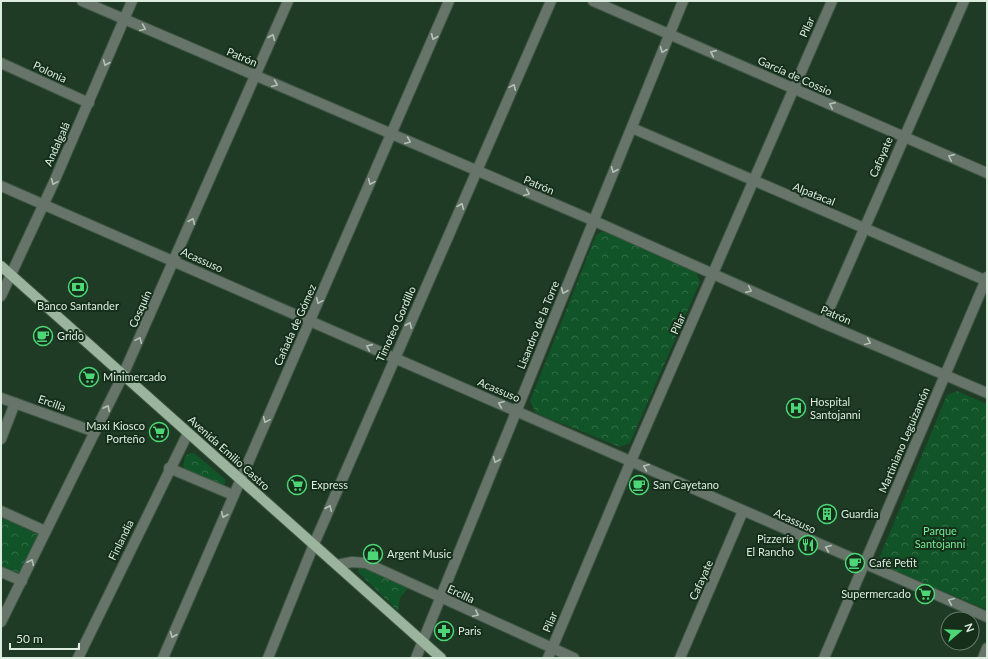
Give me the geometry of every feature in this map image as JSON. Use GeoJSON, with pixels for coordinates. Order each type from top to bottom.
{"type":"FeatureCollection","features":[{"type":"Feature","properties":{"kind":"main road","name":"Avenida Emilio Castro"},"geometry":{"type":"LineString","coordinates":[[1,266],[441,658]]}},
{"type":"Feature","properties":{"kind":"street","name":"Patrón"},"geometry":{"type":"LineString","coordinates":[[82,1],[592,220],[823,323],[987,393]]}},
{"type":"Feature","properties":{"kind":"street","name":"Andalgalá"},"geometry":{"type":"LineString","coordinates":[[1,296],[44,204],[132,1]]}},
{"type":"Feature","properties":{"kind":"street","name":"Cosquín"},"geometry":{"type":"LineString","coordinates":[[1,622],[123,375],[288,1]]}},
{"type":"Feature","properties":{"kind":"street","name":"Cañada de Gómez"},"geometry":{"type":"LineString","coordinates":[[163,658],[449,1]]}},
{"type":"Feature","properties":{"kind":"street","name":"Timoteo Gordillo"},"geometry":{"type":"LineString","coordinates":[[268,658],[314,544],[551,1]]}},
{"type":"Feature","properties":{"kind":"street","name":"García de Cossio"},"geometry":{"type":"LineString","coordinates":[[593,1],[987,173]]}},
{"type":"Feature","properties":{"kind":"street","name":"Lisandro de la Torre"},"geometry":{"type":"LineString","coordinates":[[416,658],[592,220],[632,128],[683,1]]}},
{"type":"Feature","properties":{"kind":"street","name":"Pilar"},"geometry":{"type":"LineString","coordinates":[[550,653],[631,461],[832,1]]}},
{"type":"Feature","properties":{"kind":"street","name":"Cafayate"},"geometry":{"type":"LineString","coordinates":[[823,323],[903,136],[964,1]]}},
{"type":"Feature","properties":{"kind":"street","name":"Polonia"},"geometry":{"type":"LineString","coordinates":[[1,63],[88,103]]}},
{"type":"Feature","properties":{"kind":"street","name":"Alpatacal"},"geometry":{"type":"LineString","coordinates":[[632,128],[754,182],[986,279]]}},
{"type":"Feature","properties":{"kind":"street","name":"Acassuso"},"geometry":{"type":"LineString","coordinates":[[1,186],[987,617]]}},
{"type":"Feature","properties":{"kind":"street","name":"Martiniano Leguizamón"},"geometry":{"type":"LineString","coordinates":[[824,658],[986,279]]}},
{"type":"Feature","properties":{"kind":"street","name":"Ercilla"},"geometry":{"type":"LineString","coordinates":[[1,398],[95,432]]}},
{"type":"Feature","properties":{"kind":"street"},"geometry":{"type":"LineString","coordinates":[[1,439],[15,403]]}},
{"type":"Feature","properties":{"kind":"street","name":"Finlandia"},"geometry":{"type":"LineString","coordinates":[[78,658],[169,468],[188,433]]}},
{"type":"Feature","properties":{"kind":"street"},"geometry":{"type":"LineString","coordinates":[[169,468],[233,495]]}},
{"type":"Feature","properties":{"kind":"street"},"geometry":{"type":"LineString","coordinates":[[1,511],[45,531]]}},
{"type":"Feature","properties":{"kind":"street","name":"Cafayate"},"geometry":{"type":"LineString","coordinates":[[680,658],[744,511]]}},
{"type":"Feature","properties":{"kind":"street","name":"Ercilla"},"geometry":{"type":"LineString","coordinates":[[337,565],[352,562],[366,563],[550,653],[574,658]]}},
{"type":"Feature","properties":{"kind":"street"},"geometry":{"type":"LineString","coordinates":[[1,572],[22,581]]}},
{"type":"Feature","properties":{"kind":"street"},"geometry":{"type":"LineString","coordinates":[[983,658],[987,648]]}},
{"type":"Feature","properties":{"kind":"green space"},"geometry":{"type":"Polygon","coordinates":[[[601,232],[605,232],[696,272],[700,282],[630,443],[620,447],[536,413],[530,401],[596,235],[601,232]]]}},
{"type":"Feature","properties":{"kind":"green space","name":"Parque Santojanni"},"geometry":{"type":"Polygon","coordinates":[[[957,391],[987,404],[987,610],[885,566],[881,561],[880,556],[947,395],[957,391]]]}},
{"type":"Feature","properties":{"kind":"green space"},"geometry":{"type":"Polygon","coordinates":[[[190,453],[194,453],[225,479],[225,484],[222,485],[189,474],[183,466],[185,456],[190,453]]]}},
{"type":"Feature","properties":{"kind":"green space"},"geometry":{"type":"Polygon","coordinates":[[[1,517],[38,535],[18,575],[1,567],[1,517]]]}},
{"type":"Feature","properties":{"kind":"green space"},"geometry":{"type":"Polygon","coordinates":[[[361,566],[409,587],[400,598],[398,611],[358,572],[359,567],[361,566]]]}},
{"type":"Feature","properties":{"kind":"place","name":"Banco Santander"},"geometry":{"type":"Point","coordinates":[78,287]}},
{"type":"Feature","properties":{"kind":"place","name":"Grido"},"geometry":{"type":"Point","coordinates":[43,336]}},
{"type":"Feature","properties":{"kind":"place","name":"Minimercado"},"geometry":{"type":"Point","coordinates":[89,377]}},
{"type":"Feature","properties":{"kind":"place","name":"Hospital Santojanni"},"geometry":{"type":"Point","coordinates":[796,408]}},
{"type":"Feature","properties":{"kind":"place","name":"Maxi Kiosco Porteño"},"geometry":{"type":"Point","coordinates":[159,432]}},
{"type":"Feature","properties":{"kind":"place","name":"Express"},"geometry":{"type":"Point","coordinates":[297,485]}},
{"type":"Feature","properties":{"kind":"place","name":"San Cayetano"},"geometry":{"type":"Point","coordinates":[639,485]}},
{"type":"Feature","properties":{"kind":"place","name":"Guardia"},"geometry":{"type":"Point","coordinates":[827,514]}},
{"type":"Feature","properties":{"kind":"place","name":"Pizzería El Rancho"},"geometry":{"type":"Point","coordinates":[808,545]}},
{"type":"Feature","properties":{"kind":"place","name":"Argent Music"},"geometry":{"type":"Point","coordinates":[373,554]}},
{"type":"Feature","properties":{"kind":"place","name":"Café Petit"},"geometry":{"type":"Point","coordinates":[855,563]}},
{"type":"Feature","properties":{"kind":"place","name":"Supermercado"},"geometry":{"type":"Point","coordinates":[925,594]}},
{"type":"Feature","properties":{"kind":"place","name":"Paris"},"geometry":{"type":"Point","coordinates":[444,631]}}]}
